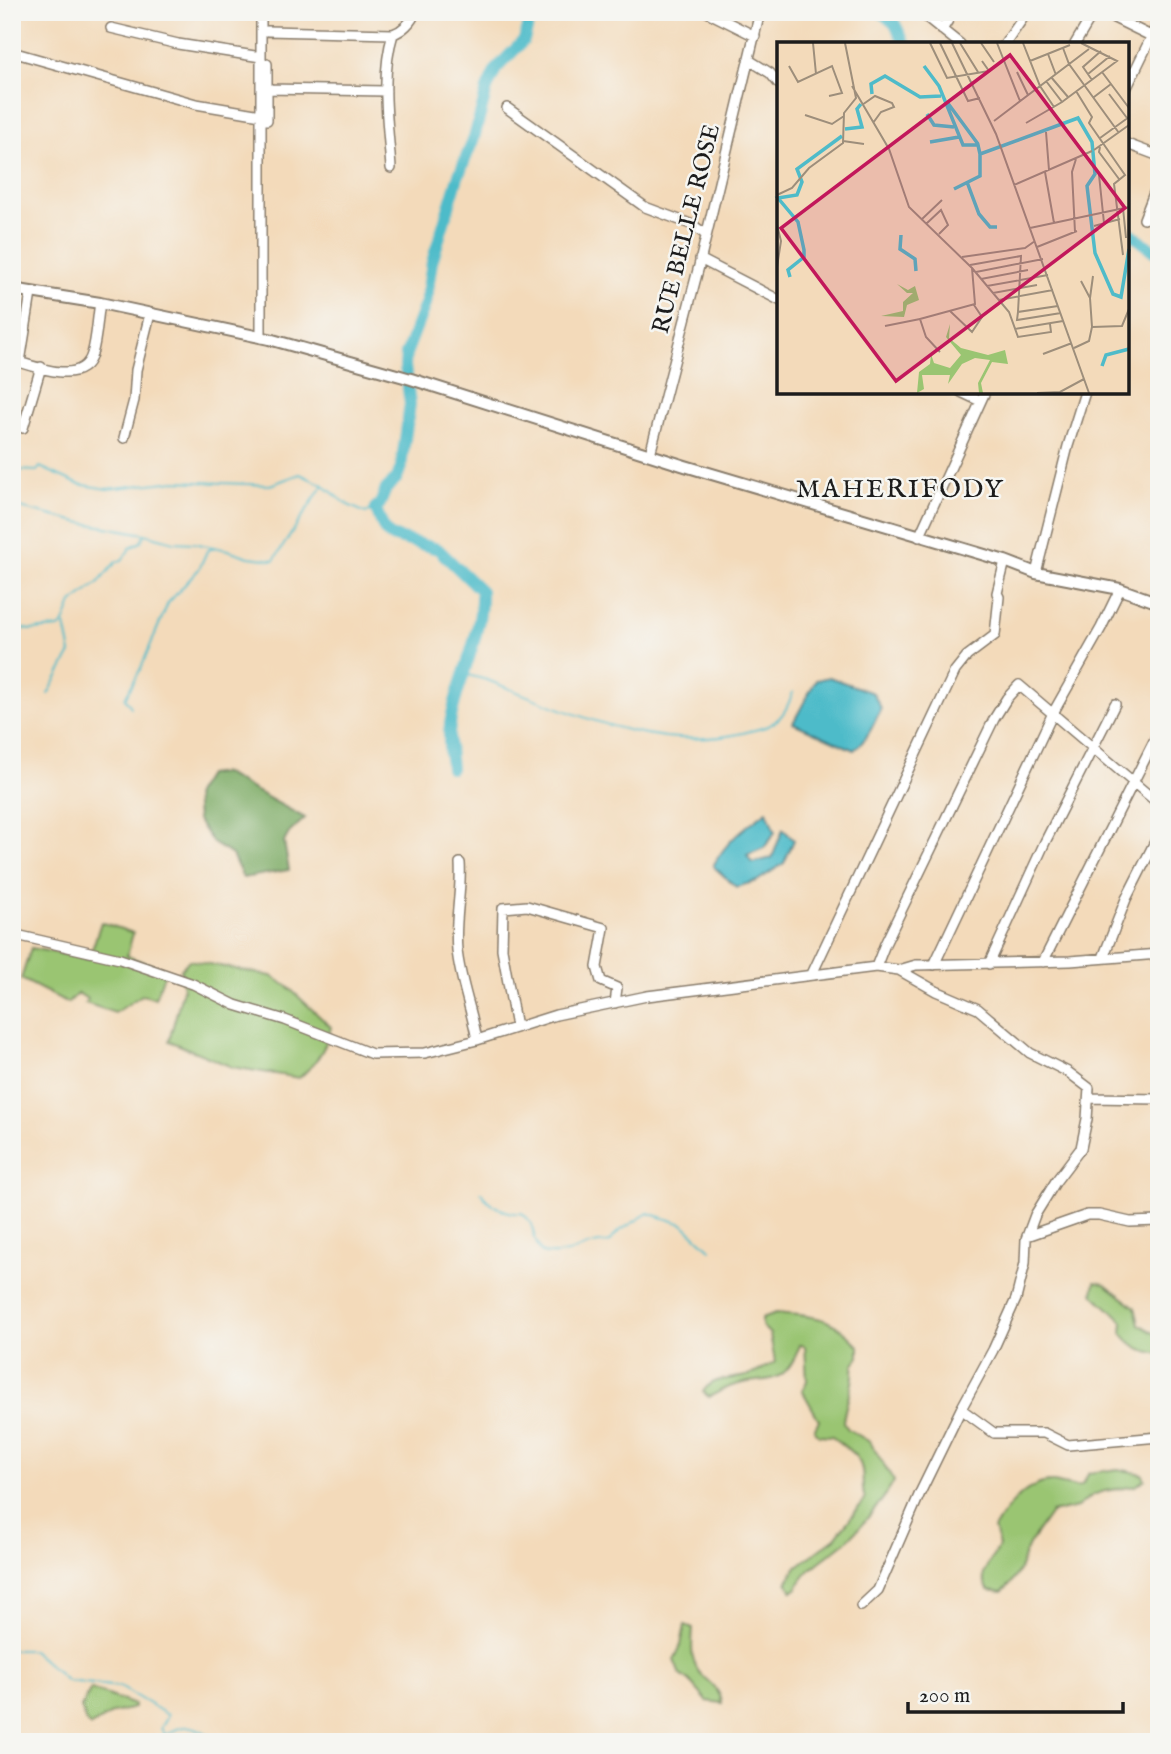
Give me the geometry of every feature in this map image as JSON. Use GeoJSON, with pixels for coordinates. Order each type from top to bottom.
{"type":"FeatureCollection","features":[{"type":"Feature","properties":{"kind":"street"},"geometry":{"type":"LineString","coordinates":[[261,12],[267,89],[261,338]]}},
{"type":"Feature","properties":{"kind":"street"},"geometry":{"type":"LineString","coordinates":[[264,263],[261,57],[267,12]]}},
{"type":"Feature","properties":{"kind":"street"},"geometry":{"type":"LineString","coordinates":[[265,38],[393,34],[399,32],[415,12]]}},
{"type":"Feature","properties":{"kind":"street"},"geometry":{"type":"LineString","coordinates":[[707,12],[755,36]]}},
{"type":"Feature","properties":{"kind":"street","name":"RUE BELLE ROSE"},"geometry":{"type":"LineString","coordinates":[[650,454],[701,259],[760,12]]}},
{"type":"Feature","properties":{"kind":"street"},"geometry":{"type":"LineString","coordinates":[[920,12],[957,42]]}},
{"type":"Feature","properties":{"kind":"street"},"geometry":{"type":"LineString","coordinates":[[942,30],[954,12]]}},
{"type":"Feature","properties":{"kind":"street"},"geometry":{"type":"LineString","coordinates":[[1007,42],[1027,12]]}},
{"type":"Feature","properties":{"kind":"street"},"geometry":{"type":"LineString","coordinates":[[1076,42],[1094,12]]}},
{"type":"Feature","properties":{"kind":"street"},"geometry":{"type":"LineString","coordinates":[[1102,12],[1154,38]]}},
{"type":"Feature","properties":{"kind":"street"},"geometry":{"type":"LineString","coordinates":[[1129,83],[1154,38],[1159,21]]}},
{"type":"Feature","properties":{"kind":"street"},"geometry":{"type":"LineString","coordinates":[[111,27],[178,44],[261,57]]}},
{"type":"Feature","properties":{"kind":"street"},"geometry":{"type":"LineString","coordinates":[[391,168],[386,91],[388,51],[393,34]]}},
{"type":"Feature","properties":{"kind":"street"},"geometry":{"type":"LineString","coordinates":[[12,52],[196,104],[261,115]]}},
{"type":"Feature","properties":{"kind":"street"},"geometry":{"type":"LineString","coordinates":[[749,60],[770,73],[777,82]]}},
{"type":"Feature","properties":{"kind":"street"},"geometry":{"type":"LineString","coordinates":[[267,89],[386,91]]}},
{"type":"Feature","properties":{"kind":"street"},"geometry":{"type":"LineString","coordinates":[[507,108],[645,207],[693,225],[706,235]]}},
{"type":"Feature","properties":{"kind":"street"},"geometry":{"type":"LineString","coordinates":[[1129,145],[1159,156]]}},
{"type":"Feature","properties":{"kind":"street"},"geometry":{"type":"LineString","coordinates":[[1144,219],[1159,180]]}},
{"type":"Feature","properties":{"kind":"street"},"geometry":{"type":"LineString","coordinates":[[701,259],[777,299]]}},
{"type":"Feature","properties":{"kind":"street"},"geometry":{"type":"LineString","coordinates":[[12,289],[100,303],[261,338],[411,379],[1036,573],[1120,589],[1159,603]]}},
{"type":"Feature","properties":{"kind":"street"},"geometry":{"type":"LineString","coordinates":[[31,293],[16,361],[61,372],[81,370],[92,357],[100,303]]}},
{"type":"Feature","properties":{"kind":"street"},"geometry":{"type":"LineString","coordinates":[[124,438],[134,400],[136,370],[150,314]]}},
{"type":"Feature","properties":{"kind":"street"},"geometry":{"type":"LineString","coordinates":[[23,428],[41,367]]}},
{"type":"Feature","properties":{"kind":"street"},"geometry":{"type":"LineString","coordinates":[[965,394],[981,401]]}},
{"type":"Feature","properties":{"kind":"street"},"geometry":{"type":"LineString","coordinates":[[919,537],[984,394]]}},
{"type":"Feature","properties":{"kind":"street"},"geometry":{"type":"LineString","coordinates":[[1036,573],[1068,446],[1084,394]]}},
{"type":"Feature","properties":{"kind":"street"},"geometry":{"type":"LineString","coordinates":[[812,974],[955,671],[967,656],[995,635],[999,597],[997,593],[1004,561]]}},
{"type":"Feature","properties":{"kind":"street"},"geometry":{"type":"LineString","coordinates":[[934,965],[1053,713],[1120,589]]}},
{"type":"Feature","properties":{"kind":"street"},"geometry":{"type":"LineString","coordinates":[[876,967],[988,731],[1007,698],[1019,685],[1159,804]]}},
{"type":"Feature","properties":{"kind":"street"},"geometry":{"type":"LineString","coordinates":[[989,964],[1091,747],[1115,704]]}},
{"type":"Feature","properties":{"kind":"street"},"geometry":{"type":"LineString","coordinates":[[1043,962],[1159,731]]}},
{"type":"Feature","properties":{"kind":"street"},"geometry":{"type":"LineString","coordinates":[[1102,958],[1126,899],[1159,834]]}},
{"type":"Feature","properties":{"kind":"street"},"geometry":{"type":"LineString","coordinates":[[460,863],[461,886],[456,946],[477,1040]]}},
{"type":"Feature","properties":{"kind":"street"},"geometry":{"type":"LineString","coordinates":[[12,897],[15,905],[12,911]]}},
{"type":"Feature","properties":{"kind":"street"},"geometry":{"type":"LineString","coordinates":[[516,1027],[502,948],[503,908],[527,906],[604,928],[597,967],[601,981],[617,988],[615,1003]]}},
{"type":"Feature","properties":{"kind":"street"},"geometry":{"type":"LineString","coordinates":[[12,934],[120,959],[193,984],[235,1005],[285,1020],[372,1054],[425,1053],[477,1040],[556,1014],[647,996],[876,967],[899,970],[936,991],[978,1009],[1024,1048],[1068,1072],[1089,1088],[1081,1148],[1042,1203],[1027,1236],[1025,1263],[1016,1298],[993,1350],[920,1493],[878,1590],[861,1606]]}},
{"type":"Feature","properties":{"kind":"street"},"geometry":{"type":"LineString","coordinates":[[899,970],[916,965],[1043,962],[1157,951]]}},
{"type":"Feature","properties":{"kind":"street"},"geometry":{"type":"LineString","coordinates":[[1089,1098],[1159,1099]]}},
{"type":"Feature","properties":{"kind":"street"},"geometry":{"type":"LineString","coordinates":[[1027,1236],[1087,1215],[1130,1222],[1159,1221]]}},
{"type":"Feature","properties":{"kind":"street"},"geometry":{"type":"LineString","coordinates":[[961,1409],[995,1433],[1044,1433],[1068,1445],[1159,1437]]}},
{"type":"Feature","properties":{"kind":"green space"},"geometry":{"type":"Polygon","coordinates":[[[223,773],[305,818],[289,833],[284,842],[289,870],[243,878],[232,855],[213,843],[197,820],[195,794],[207,775],[223,773]]]}},
{"type":"Feature","properties":{"kind":"green space"},"geometry":{"type":"Polygon","coordinates":[[[101,922],[133,933],[127,956],[166,970],[155,998],[142,995],[115,1013],[85,1003],[87,999],[78,993],[68,1003],[21,979],[31,948],[89,959],[101,922]]]}},
{"type":"Feature","properties":{"kind":"green space"},"geometry":{"type":"Polygon","coordinates":[[[189,960],[271,976],[287,986],[331,1027],[323,1049],[311,1067],[299,1078],[232,1067],[169,1041],[183,989],[181,969],[189,960]]]}},
{"type":"Feature","properties":{"kind":"green space"},"geometry":{"type":"Polygon","coordinates":[[[1095,1282],[1105,1284],[1135,1307],[1139,1324],[1159,1336],[1159,1354],[1138,1348],[1126,1338],[1122,1333],[1123,1322],[1093,1293],[1095,1282]]]}},
{"type":"Feature","properties":{"kind":"green space"},"geometry":{"type":"Polygon","coordinates":[[[776,1313],[821,1319],[839,1328],[859,1346],[859,1357],[853,1365],[853,1380],[843,1422],[848,1429],[870,1442],[894,1481],[856,1531],[811,1569],[797,1589],[792,1591],[787,1583],[796,1567],[835,1538],[865,1499],[858,1459],[832,1436],[819,1435],[814,1430],[819,1420],[802,1390],[807,1381],[805,1346],[800,1345],[794,1360],[780,1376],[742,1383],[709,1397],[703,1392],[712,1383],[749,1375],[775,1362],[770,1334],[762,1326],[762,1318],[776,1313]]]}},
{"type":"Feature","properties":{"kind":"green space"},"geometry":{"type":"Polygon","coordinates":[[[1118,1469],[1142,1474],[1145,1479],[1136,1486],[1105,1491],[1093,1495],[1077,1507],[1051,1513],[1029,1545],[1013,1581],[1002,1592],[989,1590],[985,1584],[984,1573],[999,1546],[994,1529],[1018,1498],[1043,1483],[1081,1486],[1089,1473],[1118,1469]]]}},
{"type":"Feature","properties":{"kind":"green space"},"geometry":{"type":"Polygon","coordinates":[[[685,1625],[693,1628],[692,1651],[696,1667],[716,1690],[722,1703],[707,1701],[689,1680],[680,1675],[674,1660],[681,1645],[685,1625]]]}},
{"type":"Feature","properties":{"kind":"green space"},"geometry":{"type":"Polygon","coordinates":[[[91,1689],[134,1705],[134,1708],[113,1713],[91,1726],[81,1708],[91,1689]]]}},
{"type":"Feature","properties":{"kind":"water"},"geometry":{"type":"Polygon","coordinates":[[[829,677],[873,693],[881,708],[867,736],[854,750],[793,723],[816,680],[829,677]]]}},
{"type":"Feature","properties":{"kind":"water"},"geometry":{"type":"Polygon","coordinates":[[[767,811],[775,832],[764,848],[747,855],[752,863],[772,858],[783,829],[794,840],[784,863],[757,881],[736,887],[713,866],[730,842],[767,811]]]}},
{"type":"Feature","properties":{"kind":"waterway"},"geometry":{"type":"LineString","coordinates":[[451,768],[450,724],[478,625],[481,591],[438,549],[391,536],[385,531],[375,508],[380,504],[386,489],[397,478],[401,467],[410,404],[406,354],[426,302],[432,262],[458,177],[474,138],[487,89],[496,69],[524,40],[532,12]]}},
{"type":"Feature","properties":{"kind":"waterway"},"geometry":{"type":"LineString","coordinates":[[881,12],[895,24],[904,42]]}},
{"type":"Feature","properties":{"kind":"waterway"},"geometry":{"type":"LineString","coordinates":[[1129,232],[1159,255]]}},
{"type":"Feature","properties":{"kind":"waterway"},"geometry":{"type":"LineString","coordinates":[[12,479],[17,470],[37,471],[40,467],[78,484],[107,489],[175,481],[270,485],[300,474],[323,485]]}},
{"type":"Feature","properties":{"kind":"waterway"},"geometry":{"type":"LineString","coordinates":[[12,506],[174,542],[194,543],[249,557],[274,560],[323,485],[348,505],[366,513],[375,508]]}},
{"type":"Feature","properties":{"kind":"waterway"},"geometry":{"type":"LineString","coordinates":[[12,626],[30,630],[59,628],[64,623],[72,603],[98,583],[144,536]]}},
{"type":"Feature","properties":{"kind":"waterway"},"geometry":{"type":"LineString","coordinates":[[131,707],[125,698],[141,668],[168,603],[199,569],[207,551],[213,548]]}},
{"type":"Feature","properties":{"kind":"waterway"},"geometry":{"type":"LineString","coordinates":[[48,694],[71,653],[65,625]]}},
{"type":"Feature","properties":{"kind":"waterway"},"geometry":{"type":"LineString","coordinates":[[464,674],[612,726],[677,738],[710,738],[764,728],[783,714],[793,692]]}},
{"type":"Feature","properties":{"kind":"waterway"},"geometry":{"type":"LineString","coordinates":[[481,1192],[499,1208],[522,1213],[527,1217],[542,1253],[561,1254],[608,1243],[618,1232],[648,1213],[683,1224],[711,1250]]}},
{"type":"Feature","properties":{"kind":"waterway"},"geometry":{"type":"LineString","coordinates":[[12,1650],[32,1650],[67,1681],[120,1687],[168,1715],[161,1728],[165,1735],[174,1730],[193,1727],[219,1742]]}},
{"type":"Feature","properties":{"kind":"district","name":"MAHERIFODY"},"geometry":{"type":"Point","coordinates":[900,489]}}]}
